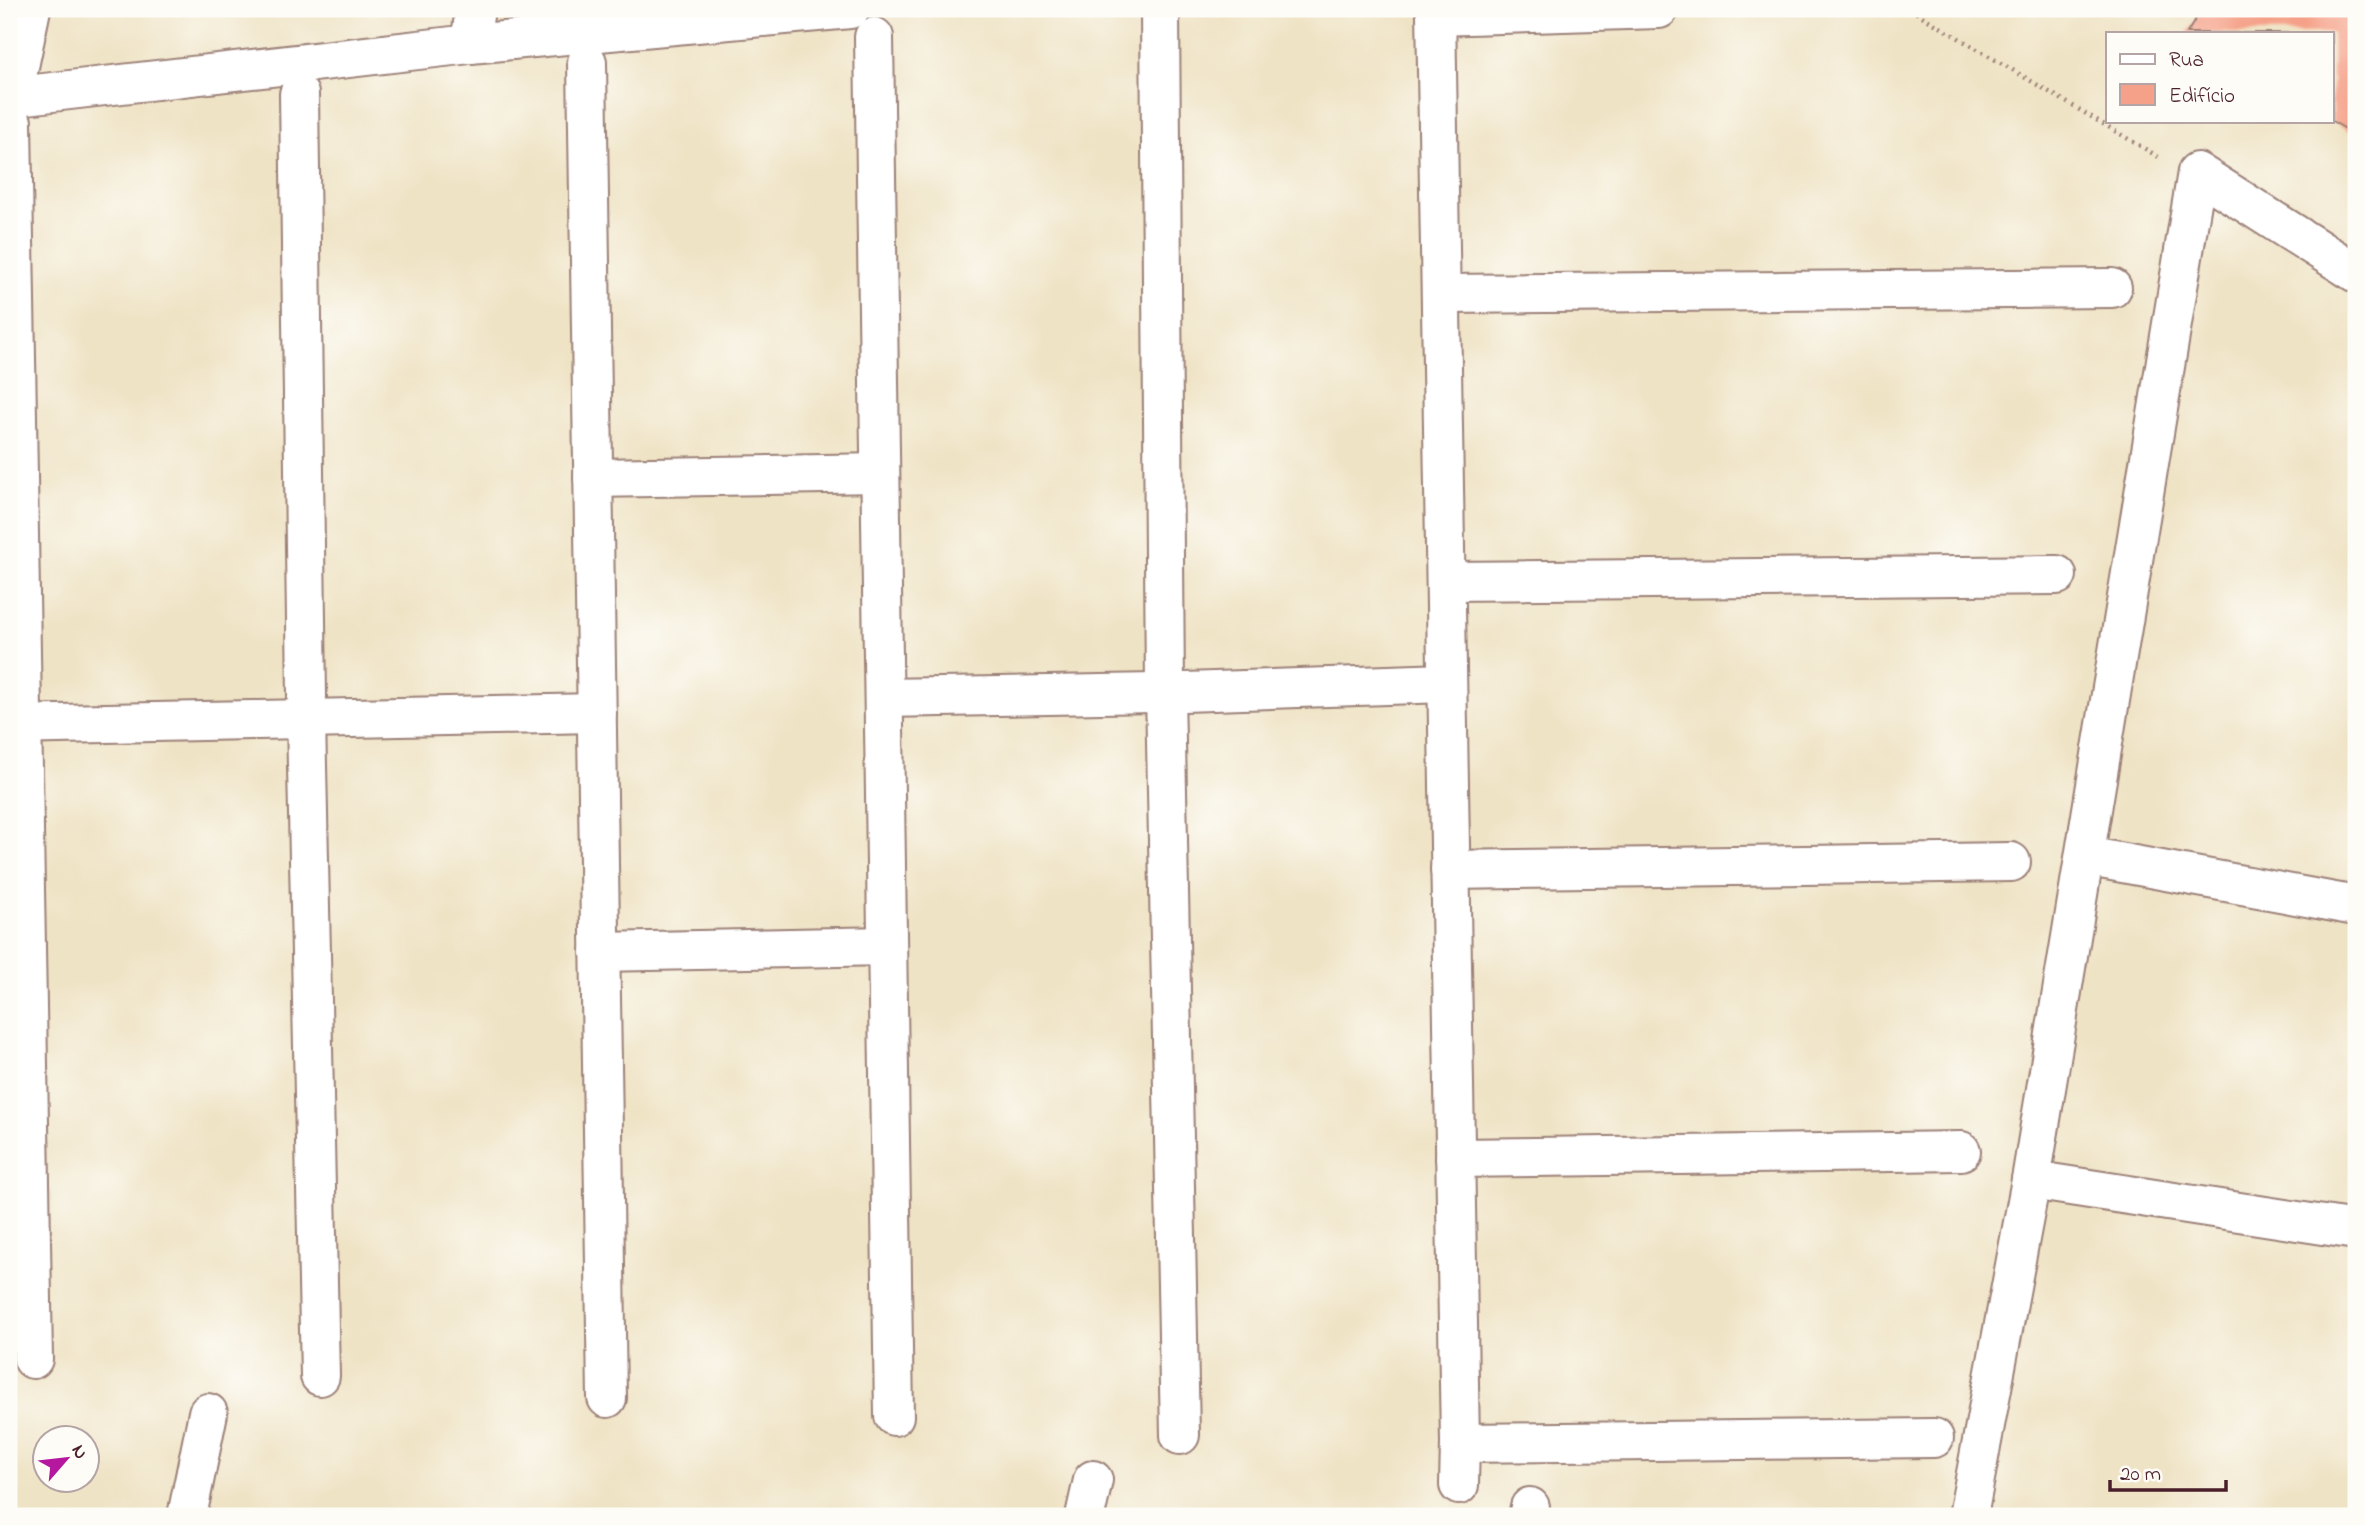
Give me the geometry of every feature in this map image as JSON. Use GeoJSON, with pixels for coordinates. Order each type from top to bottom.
{"type":"FeatureCollection","features":[{"type":"Feature","properties":{"kind":"street"},"geometry":{"type":"LineString","coordinates":[[31,9],[11,105],[16,713],[33,1359]]}},
{"type":"Feature","properties":{"kind":"street"},"geometry":{"type":"LineString","coordinates":[[1160,9],[1166,692],[1180,1435]]}},
{"type":"Feature","properties":{"kind":"street"},"geometry":{"type":"LineString","coordinates":[[1459,1485],[1436,13],[1659,9]]}},
{"type":"Feature","properties":{"kind":"street"},"geometry":{"type":"LineString","coordinates":[[11,105],[473,26],[862,23],[880,473],[894,1416]]}},
{"type":"Feature","properties":{"kind":"street"},"geometry":{"type":"LineString","coordinates":[[587,62],[607,1398]]}},
{"type":"Feature","properties":{"kind":"street"},"geometry":{"type":"LineString","coordinates":[[299,94],[320,1376]]}},
{"type":"Feature","properties":{"kind":"street"},"geometry":{"type":"LineString","coordinates":[[1968,1516],[2031,1180],[2197,172],[2356,273]]}},
{"type":"Feature","properties":{"kind":"street"},"geometry":{"type":"LineString","coordinates":[[1441,294],[2112,288]]}},
{"type":"Feature","properties":{"kind":"street"},"geometry":{"type":"LineString","coordinates":[[593,478],[880,473]]}},
{"type":"Feature","properties":{"kind":"street"},"geometry":{"type":"LineString","coordinates":[[1446,581],[2057,575]]}},
{"type":"Feature","properties":{"kind":"street"},"geometry":{"type":"LineString","coordinates":[[884,698],[1447,683]]}},
{"type":"Feature","properties":{"kind":"street"},"geometry":{"type":"LineString","coordinates":[[16,713],[597,703]]}},
{"type":"Feature","properties":{"kind":"street"},"geometry":{"type":"LineString","coordinates":[[2085,856],[2356,906]]}},
{"type":"Feature","properties":{"kind":"street"},"geometry":{"type":"LineString","coordinates":[[1450,870],[2011,862]]}},
{"type":"Feature","properties":{"kind":"street"},"geometry":{"type":"LineString","coordinates":[[600,952],[887,946]]}},
{"type":"Feature","properties":{"kind":"street"},"geometry":{"type":"LineString","coordinates":[[1455,1158],[1961,1151]]}},
{"type":"Feature","properties":{"kind":"street"},"geometry":{"type":"LineString","coordinates":[[2031,1180],[2356,1230]]}},
{"type":"Feature","properties":{"kind":"street"},"geometry":{"type":"LineString","coordinates":[[187,1516],[208,1413]]}},
{"type":"Feature","properties":{"kind":"street"},"geometry":{"type":"LineString","coordinates":[[1460,1443],[1934,1438]]}},
{"type":"Feature","properties":{"kind":"building"},"geometry":{"type":"Polygon","coordinates":[[[2202,9],[2356,9],[2356,135],[2334,122],[2334,32],[2188,32],[2202,9]]]}}]}
